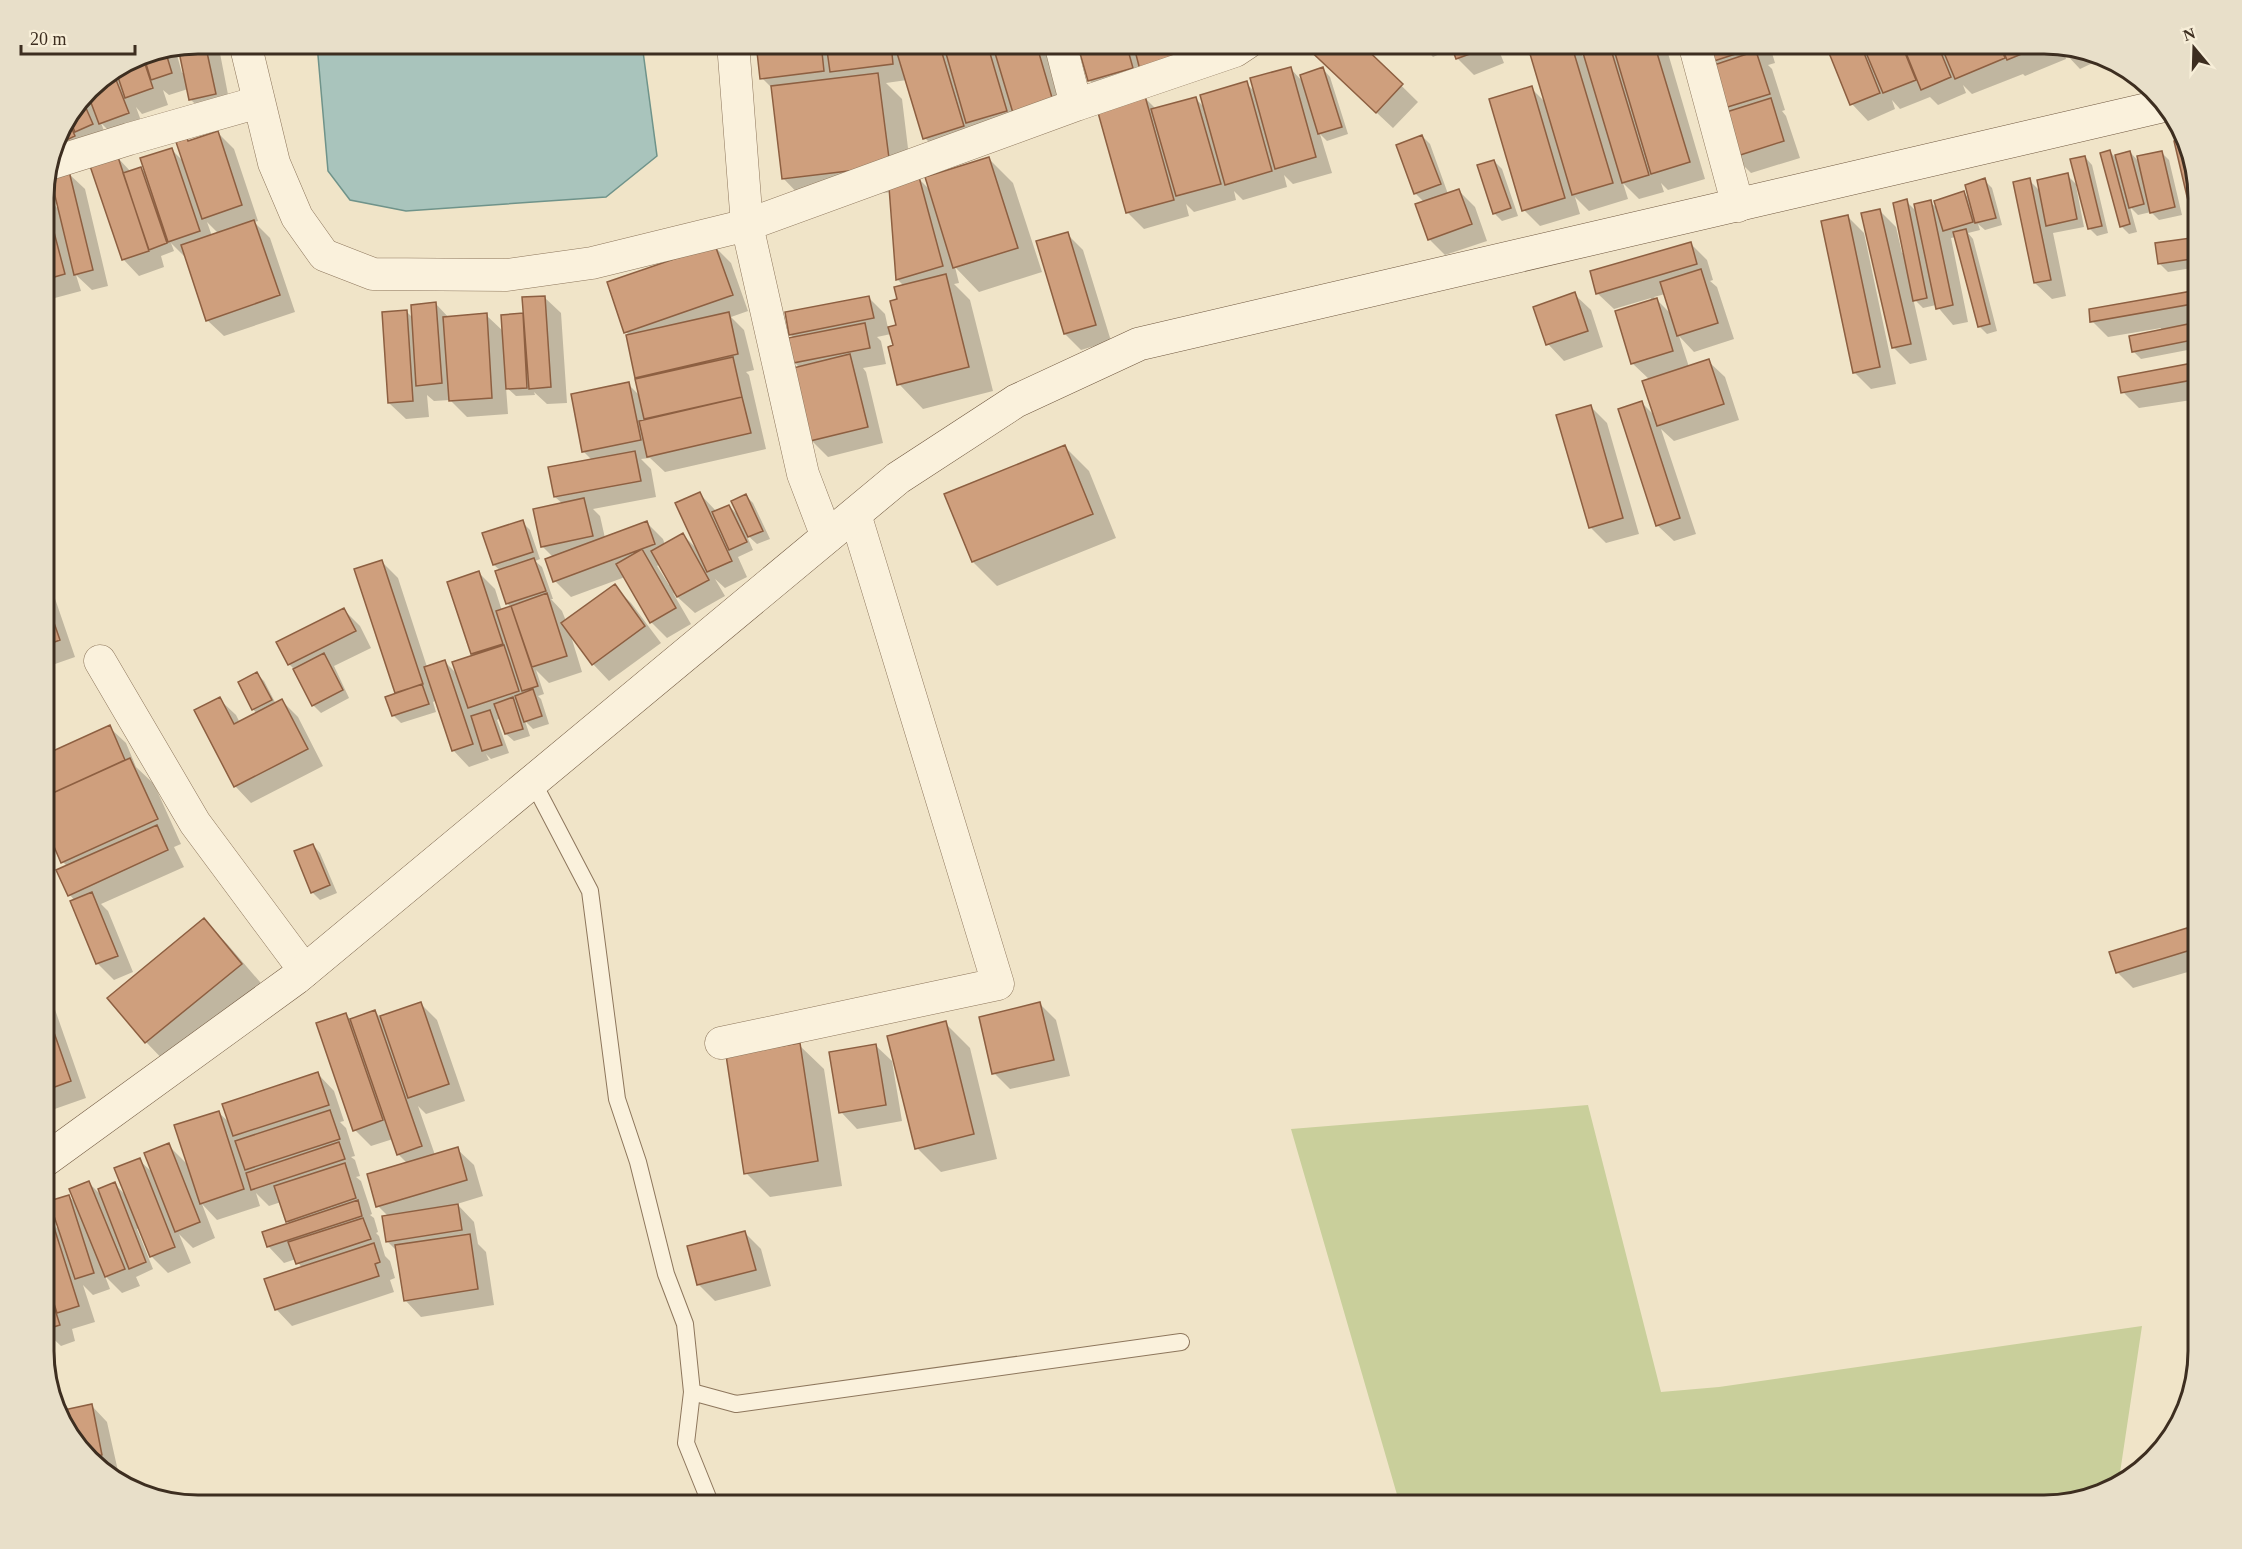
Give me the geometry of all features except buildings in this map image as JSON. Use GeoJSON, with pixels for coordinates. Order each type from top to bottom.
{"type":"FeatureCollection","features":[{"type":"Feature","properties":{"kind":"street"},"geometry":{"type":"LineString","coordinates":[[247,54],[274,163],[297,217],[324,255],[373,274],[518,273],[592,263],[747,225],[1076,105],[1226,54]]}},
{"type":"Feature","properties":{"kind":"street"},"geometry":{"type":"LineString","coordinates":[[734,54],[747,225],[803,474],[827,537]]}},
{"type":"Feature","properties":{"kind":"street"},"geometry":{"type":"LineString","coordinates":[[1063,54],[1076,105]]}},
{"type":"Feature","properties":{"kind":"street"},"geometry":{"type":"LineString","coordinates":[[1697,54],[1738,206]]}},
{"type":"Feature","properties":{"kind":"street"},"geometry":{"type":"LineString","coordinates":[[59,161],[259,102]]}},
{"type":"Feature","properties":{"kind":"street"},"geometry":{"type":"LineString","coordinates":[[54,1154],[305,971],[898,478],[1016,401],[1139,344],[2156,108]]}},
{"type":"Feature","properties":{"kind":"street"},"geometry":{"type":"LineString","coordinates":[[721,1042],[998,984],[855,514]]}},
{"type":"Feature","properties":{"kind":"street"},"geometry":{"type":"LineString","coordinates":[[100,661],[195,823],[305,971]]}},
{"type":"Feature","properties":{"kind":"lane"},"geometry":{"type":"LineString","coordinates":[[533,782],[590,891],[617,1099],[638,1162],[666,1274],[686,1324],[692,1392],[686,1443],[707,1495]]}},
{"type":"Feature","properties":{"kind":"lane"},"geometry":{"type":"LineString","coordinates":[[692,1392],[736,1404],[1181,1341]]}},
{"type":"Feature","properties":{"kind":"green space"},"geometry":{"type":"Polygon","coordinates":[[[1588,1105],[1661,1392],[1719,1387],[2142,1326],[2120,1473],[2081,1490],[2044,1495],[1397,1495],[1291,1129],[1588,1105]]]}},
{"type":"Feature","properties":{"kind":"water"},"geometry":{"type":"Polygon","coordinates":[[[318,54],[643,54],[657,156],[606,197],[406,211],[350,200],[328,171],[318,54]]]}}]}
